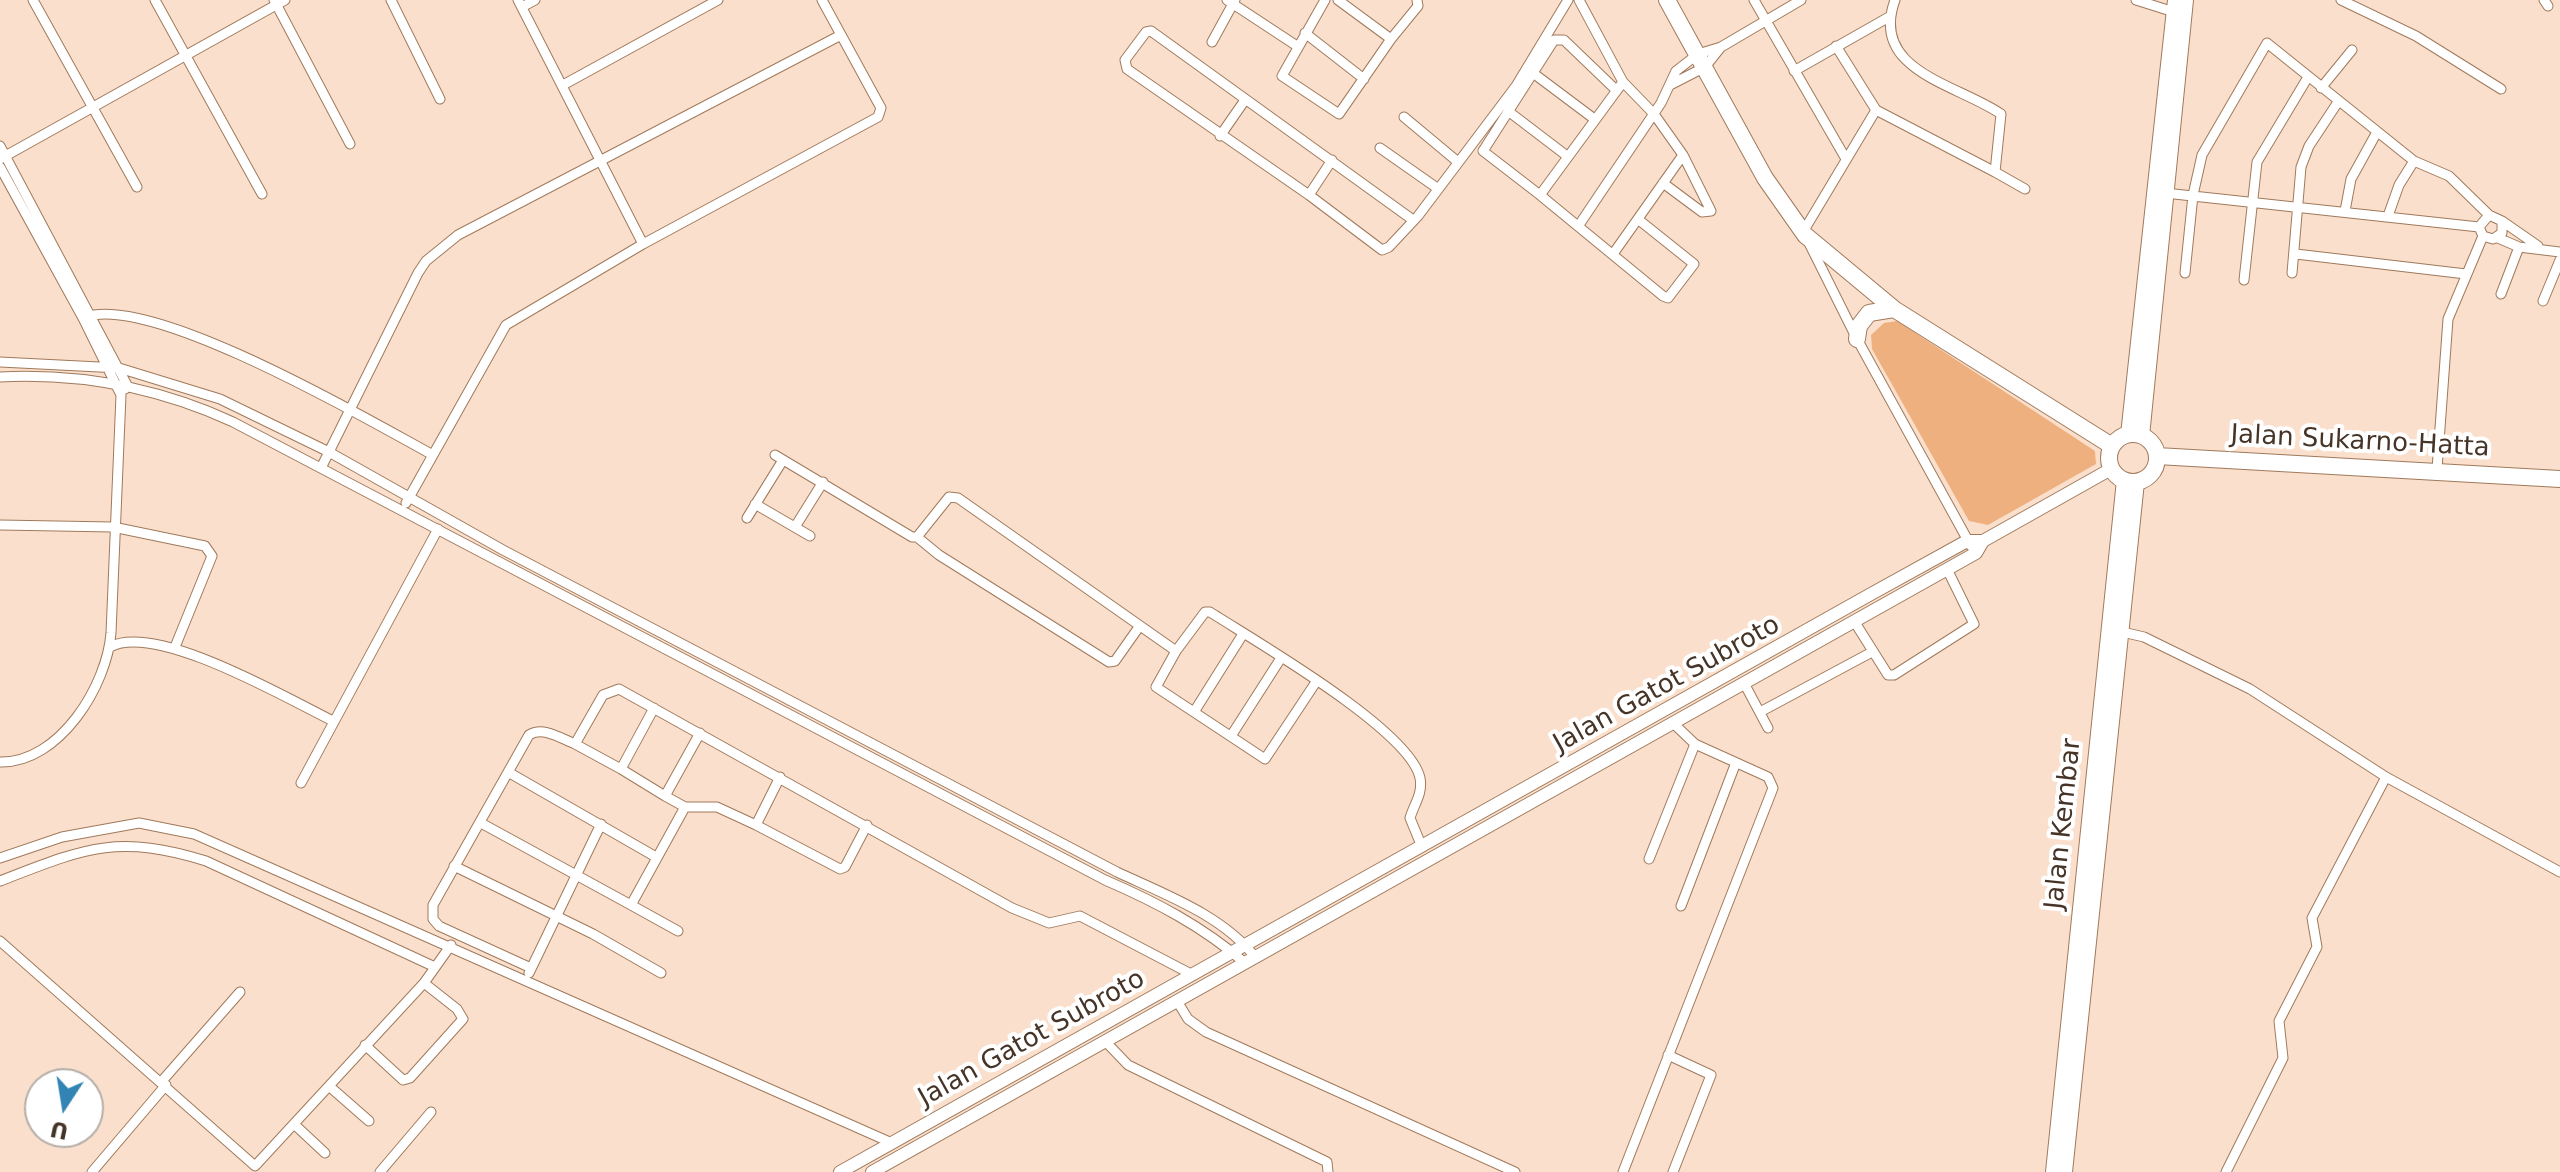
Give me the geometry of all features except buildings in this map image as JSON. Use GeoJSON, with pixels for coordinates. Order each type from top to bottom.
{"type":"FeatureCollection","features":[{"type":"Feature","properties":{"kind":"highway"},"geometry":{"type":"LineString","coordinates":[[1667,0],[1765,178],[1804,234],[1894,309],[2112,446],[2124,477],[2154,471],[2157,456],[2152,443],[2135,435],[2112,446]]}},
{"type":"Feature","properties":{"kind":"highway"},"geometry":{"type":"LineString","coordinates":[[1857,339],[1859,326],[1869,313],[1894,309]]}},
{"type":"Feature","properties":{"kind":"highway","name":"Jalan Sukarno-Hatta"},"geometry":{"type":"LineString","coordinates":[[2157,456],[2437,469],[2560,479]]}},
{"type":"Feature","properties":{"kind":"main road"},"geometry":{"type":"LineString","coordinates":[[2135,435],[2176,194],[2186,0]]}},
{"type":"Feature","properties":{"kind":"main road"},"geometry":{"type":"LineString","coordinates":[[2174,6],[2176,194]]}},
{"type":"Feature","properties":{"kind":"main road","name":"Jalan Kembar"},"geometry":{"type":"LineString","coordinates":[[2065,1172],[2120,632],[2124,477]]}},
{"type":"Feature","properties":{"kind":"main road","name":"Jalan Kembar"},"geometry":{"type":"LineString","coordinates":[[2053,1172],[2120,632]]}},
{"type":"Feature","properties":{"kind":"street"},"geometry":{"type":"LineString","coordinates":[[33,0],[137,187]]}},
{"type":"Feature","properties":{"kind":"street"},"geometry":{"type":"LineString","coordinates":[[155,0],[262,194]]}},
{"type":"Feature","properties":{"kind":"street"},"geometry":{"type":"LineString","coordinates":[[391,0],[440,99]]}},
{"type":"Feature","properties":{"kind":"street"},"geometry":{"type":"LineString","coordinates":[[535,0],[520,4],[643,244]]}},
{"type":"Feature","properties":{"kind":"street"},"geometry":{"type":"LineString","coordinates":[[563,85],[718,0]]}},
{"type":"Feature","properties":{"kind":"street"},"geometry":{"type":"LineString","coordinates":[[401,511],[506,325],[643,244],[878,117],[881,108],[822,0]]}},
{"type":"Feature","properties":{"kind":"street"},"geometry":{"type":"LineString","coordinates":[[1338,0],[1391,39]]}},
{"type":"Feature","properties":{"kind":"street"},"geometry":{"type":"LineString","coordinates":[[1323,1],[1282,76],[1341,114],[1391,39],[1418,6],[1417,0]]}},
{"type":"Feature","properties":{"kind":"street"},"geometry":{"type":"LineString","coordinates":[[1413,220],[1151,31],[1146,32],[1125,60],[1124,66],[1382,250],[1389,247],[1413,220],[1516,86],[1568,0]]}},
{"type":"Feature","properties":{"kind":"street"},"geometry":{"type":"LineString","coordinates":[[1579,0],[1619,86]]}},
{"type":"Feature","properties":{"kind":"street"},"geometry":{"type":"LineString","coordinates":[[1754,0],[1846,159]]}},
{"type":"Feature","properties":{"kind":"street"},"geometry":{"type":"LineString","coordinates":[[1579,225],[1654,114],[1676,71],[1702,61],[1801,0]]}},
{"type":"Feature","properties":{"kind":"street"},"geometry":{"type":"LineString","coordinates":[[1895,0],[1889,17],[1890,32],[1908,64],[2001,114],[1995,172]]}},
{"type":"Feature","properties":{"kind":"street"},"geometry":{"type":"LineString","coordinates":[[2136,0],[2174,6]]}},
{"type":"Feature","properties":{"kind":"street"},"geometry":{"type":"LineString","coordinates":[[2341,0],[2416,36],[2501,89]]}},
{"type":"Feature","properties":{"kind":"street"},"geometry":{"type":"LineString","coordinates":[[1212,42],[1232,1],[1297,46]]}},
{"type":"Feature","properties":{"kind":"street"},"geometry":{"type":"LineString","coordinates":[[3,158],[278,2],[350,144]]}},
{"type":"Feature","properties":{"kind":"street"},"geometry":{"type":"LineString","coordinates":[[1794,71],[1889,17]]}},
{"type":"Feature","properties":{"kind":"street"},"geometry":{"type":"LineString","coordinates":[[1305,33],[1364,79]]}},
{"type":"Feature","properties":{"kind":"street"},"geometry":{"type":"LineString","coordinates":[[321,468],[426,261],[458,235],[841,35]]}},
{"type":"Feature","properties":{"kind":"street"},"geometry":{"type":"LineString","coordinates":[[1639,220],[1692,262],[1693,269],[1666,298],[1579,225],[1483,152],[1554,40],[1560,39],[1654,114],[1683,155],[1711,211],[1702,212],[1663,183]]}},
{"type":"Feature","properties":{"kind":"street"},"geometry":{"type":"LineString","coordinates":[[2185,273],[2176,194],[2202,155],[2265,44],[2272,44],[2321,88],[2414,161],[2449,176],[2489,215],[2538,246]]}},
{"type":"Feature","properties":{"kind":"street"},"geometry":{"type":"LineString","coordinates":[[1836,46],[1876,110],[2025,189]]}},
{"type":"Feature","properties":{"kind":"street"},"geometry":{"type":"LineString","coordinates":[[2321,88],[2352,50]]}},
{"type":"Feature","properties":{"kind":"street"},"geometry":{"type":"LineString","coordinates":[[1533,73],[1593,118]]}},
{"type":"Feature","properties":{"kind":"street"},"geometry":{"type":"LineString","coordinates":[[2244,280],[2251,202],[2260,152],[2308,77]]}},
{"type":"Feature","properties":{"kind":"street"},"geometry":{"type":"LineString","coordinates":[[1540,195],[1619,86]]}},
{"type":"Feature","properties":{"kind":"street"},"geometry":{"type":"LineString","coordinates":[[1220,136],[1245,100]]}},
{"type":"Feature","properties":{"kind":"street"},"geometry":{"type":"LineString","coordinates":[[2292,273],[2301,167],[2309,146],[2338,102]]}},
{"type":"Feature","properties":{"kind":"street"},"geometry":{"type":"LineString","coordinates":[[1876,110],[1804,234],[1857,339],[1976,553],[1983,541]]}},
{"type":"Feature","properties":{"kind":"street"},"geometry":{"type":"LineString","coordinates":[[1508,111],[1567,156]]}},
{"type":"Feature","properties":{"kind":"street"},"geometry":{"type":"LineString","coordinates":[[1404,117],[1458,162]]}},
{"type":"Feature","properties":{"kind":"street"},"geometry":{"type":"LineString","coordinates":[[2345,211],[2351,179],[2377,132]]}},
{"type":"Feature","properties":{"kind":"street"},"geometry":{"type":"LineString","coordinates":[[0,146],[3,158],[88,316],[121,395]]}},
{"type":"Feature","properties":{"kind":"street"},"geometry":{"type":"LineString","coordinates":[[1380,148],[1437,188]]}},
{"type":"Feature","properties":{"kind":"street"},"geometry":{"type":"LineString","coordinates":[[1613,254],[1683,155]]}},
{"type":"Feature","properties":{"kind":"street"},"geometry":{"type":"LineString","coordinates":[[1309,195],[1332,160]]}},
{"type":"Feature","properties":{"kind":"street"},"geometry":{"type":"LineString","coordinates":[[2388,216],[2399,185],[2414,161]]}},
{"type":"Feature","properties":{"kind":"street"},"geometry":{"type":"LineString","coordinates":[[0,167],[127,385]]}},
{"type":"Feature","properties":{"kind":"street"},"geometry":{"type":"LineString","coordinates":[[2176,194],[2388,216],[2481,232],[2519,247],[2538,246],[2560,252]]}},
{"type":"Feature","properties":{"kind":"street"},"geometry":{"type":"LineString","coordinates":[[2437,469],[2446,330],[2481,232],[2482,219],[2489,215]]}},
{"type":"Feature","properties":{"kind":"street"},"geometry":{"type":"LineString","coordinates":[[2498,238],[2504,227],[2502,221]]}},
{"type":"Feature","properties":{"kind":"street"},"geometry":{"type":"LineString","coordinates":[[2501,294],[2519,247]]}},
{"type":"Feature","properties":{"kind":"street"},"geometry":{"type":"LineString","coordinates":[[2296,254],[2466,274]]}},
{"type":"Feature","properties":{"kind":"street"},"geometry":{"type":"LineString","coordinates":[[2543,301],[2560,260]]}},
{"type":"Feature","properties":{"kind":"street"},"geometry":{"type":"LineString","coordinates":[[88,316],[117,316],[188,333],[236,351],[431,454]]}},
{"type":"Feature","properties":{"kind":"street"},"geometry":{"type":"LineString","coordinates":[[0,362],[119,368],[220,399],[329,452],[503,550],[1117,872],[1196,910],[1245,944],[1250,960]]}},
{"type":"Feature","properties":{"kind":"street"},"geometry":{"type":"LineString","coordinates":[[0,377],[37,376],[115,383],[203,408],[1105,880],[1156,902],[1190,921],[1231,952],[1250,960]]}},
{"type":"Feature","properties":{"kind":"street"},"geometry":{"type":"LineString","coordinates":[[0,762],[23,759],[37,752],[70,724],[98,684],[110,647],[121,395],[127,385]]}},
{"type":"Feature","properties":{"kind":"street"},"geometry":{"type":"LineString","coordinates":[[747,518],[779,457],[909,536],[917,537],[939,555],[1109,662],[1115,661],[1139,627]]}},
{"type":"Feature","properties":{"kind":"street","name":"Jalan Gatot Subroto"},"geometry":{"type":"LineString","coordinates":[[840,1172],[1967,541],[1983,541],[2124,477]]}},
{"type":"Feature","properties":{"kind":"street"},"geometry":{"type":"LineString","coordinates":[[795,527],[823,482]]}},
{"type":"Feature","properties":{"kind":"street"},"geometry":{"type":"LineString","coordinates":[[917,537],[943,502],[949,497],[958,498],[1176,651]]}},
{"type":"Feature","properties":{"kind":"street"},"geometry":{"type":"LineString","coordinates":[[755,504],[810,536]]}},
{"type":"Feature","properties":{"kind":"street"},"geometry":{"type":"LineString","coordinates":[[0,525],[113,527],[205,546],[212,556],[175,647]]}},
{"type":"Feature","properties":{"kind":"street"},"geometry":{"type":"LineString","coordinates":[[301,783],[438,529]]}},
{"type":"Feature","properties":{"kind":"street"},"geometry":{"type":"LineString","coordinates":[[496,561],[503,550]]}},
{"type":"Feature","properties":{"kind":"street","name":"Jalan Gatot Subroto"},"geometry":{"type":"LineString","coordinates":[[878,1170],[1976,553]]}},
{"type":"Feature","properties":{"kind":"street"},"geometry":{"type":"LineString","coordinates":[[1854,621],[1888,675],[1894,675],[1974,624],[1947,569]]}},
{"type":"Feature","properties":{"kind":"street"},"geometry":{"type":"LineString","coordinates":[[1871,594],[1879,608]]}},
{"type":"Feature","properties":{"kind":"street"},"geometry":{"type":"LineString","coordinates":[[1316,682],[1267,758],[1156,687],[1176,651],[1207,611],[1281,658],[1316,682],[1380,727],[1407,752],[1420,779],[1420,792],[1410,825],[1421,844]]}},
{"type":"Feature","properties":{"kind":"street"},"geometry":{"type":"LineString","coordinates":[[2120,632],[2144,637],[2250,689],[2386,777],[2560,872]]}},
{"type":"Feature","properties":{"kind":"street"},"geometry":{"type":"LineString","coordinates":[[1194,712],[1243,634]]}},
{"type":"Feature","properties":{"kind":"street"},"geometry":{"type":"LineString","coordinates":[[110,647],[129,640],[175,647],[333,721]]}},
{"type":"Feature","properties":{"kind":"street"},"geometry":{"type":"LineString","coordinates":[[1760,712],[1872,652]]}},
{"type":"Feature","properties":{"kind":"street"},"geometry":{"type":"LineString","coordinates":[[1231,736],[1281,658]]}},
{"type":"Feature","properties":{"kind":"street"},"geometry":{"type":"LineString","coordinates":[[1744,683],[1768,728]]}},
{"type":"Feature","properties":{"kind":"street"},"geometry":{"type":"LineString","coordinates":[[575,744],[609,690],[619,689],[1012,908],[1049,923],[1080,916],[1191,974]]}},
{"type":"Feature","properties":{"kind":"street"},"geometry":{"type":"LineString","coordinates":[[621,769],[654,708]]}},
{"type":"Feature","properties":{"kind":"street"},"geometry":{"type":"LineString","coordinates":[[1623,1172],[1773,788],[1768,777],[1735,765],[1695,744],[1673,723]]}},
{"type":"Feature","properties":{"kind":"street"},"geometry":{"type":"LineString","coordinates":[[531,968],[435,923],[433,905],[526,740],[536,731],[575,744],[685,807],[717,807],[840,869],[845,867],[867,825]]}},
{"type":"Feature","properties":{"kind":"street"},"geometry":{"type":"LineString","coordinates":[[665,796],[700,733]]}},
{"type":"Feature","properties":{"kind":"street"},"geometry":{"type":"LineString","coordinates":[[1649,859],[1695,744]]}},
{"type":"Feature","properties":{"kind":"street"},"geometry":{"type":"LineString","coordinates":[[1601,747],[1609,759]]}},
{"type":"Feature","properties":{"kind":"street"},"geometry":{"type":"LineString","coordinates":[[1582,758],[1589,770]]}},
{"type":"Feature","properties":{"kind":"street"},"geometry":{"type":"LineString","coordinates":[[1681,906],[1735,765]]}},
{"type":"Feature","properties":{"kind":"street"},"geometry":{"type":"LineString","coordinates":[[508,772],[656,857]]}},
{"type":"Feature","properties":{"kind":"street"},"geometry":{"type":"LineString","coordinates":[[756,825],[780,777]]}},
{"type":"Feature","properties":{"kind":"street"},"geometry":{"type":"LineString","coordinates":[[2226,1172],[2283,1058],[2279,1021],[2317,947],[2312,918],[2386,777]]}},
{"type":"Feature","properties":{"kind":"street"},"geometry":{"type":"LineString","coordinates":[[631,905],[685,807]]}},
{"type":"Feature","properties":{"kind":"street"},"geometry":{"type":"LineString","coordinates":[[0,858],[25,847],[102,828],[139,823],[194,834],[890,1144]]}},
{"type":"Feature","properties":{"kind":"street"},"geometry":{"type":"LineString","coordinates":[[481,823],[678,931]]}},
{"type":"Feature","properties":{"kind":"street"},"geometry":{"type":"LineString","coordinates":[[527,980],[601,824]]}},
{"type":"Feature","properties":{"kind":"street"},"geometry":{"type":"LineString","coordinates":[[0,881],[83,849],[115,845],[179,853],[206,861],[436,965]]}},
{"type":"Feature","properties":{"kind":"street"},"geometry":{"type":"LineString","coordinates":[[454,866],[661,973]]}},
{"type":"Feature","properties":{"kind":"street"},"geometry":{"type":"LineString","coordinates":[[0,941],[258,1169],[365,1045],[424,983],[450,946]]}},
{"type":"Feature","properties":{"kind":"street"},"geometry":{"type":"LineString","coordinates":[[365,1045],[403,1080],[414,1074],[463,1019],[457,1009],[424,983]]}},
{"type":"Feature","properties":{"kind":"street"},"geometry":{"type":"LineString","coordinates":[[92,1172],[240,992]]}},
{"type":"Feature","properties":{"kind":"street"},"geometry":{"type":"LineString","coordinates":[[1177,1001],[1188,1019],[1206,1032],[1515,1172]]}},
{"type":"Feature","properties":{"kind":"street"},"geometry":{"type":"LineString","coordinates":[[1105,1041],[1128,1065],[1316,1156],[1328,1164],[1328,1172]]}},
{"type":"Feature","properties":{"kind":"street"},"geometry":{"type":"LineString","coordinates":[[1668,1055],[1711,1075],[1673,1172]]}},
{"type":"Feature","properties":{"kind":"street"},"geometry":{"type":"LineString","coordinates":[[329,1086],[369,1121]]}},
{"type":"Feature","properties":{"kind":"street"},"geometry":{"type":"LineString","coordinates":[[380,1172],[431,1112]]}},
{"type":"Feature","properties":{"kind":"street"},"geometry":{"type":"LineString","coordinates":[[295,1125],[325,1153]]}},
{"type":"Feature","properties":{"kind":"shaded area"},"geometry":{"type":"Polygon","coordinates":[[[1897,321],[2095,451],[2096,464],[1988,525],[1969,521],[1872,349],[1871,335],[1884,323],[1897,321]]]}}]}
